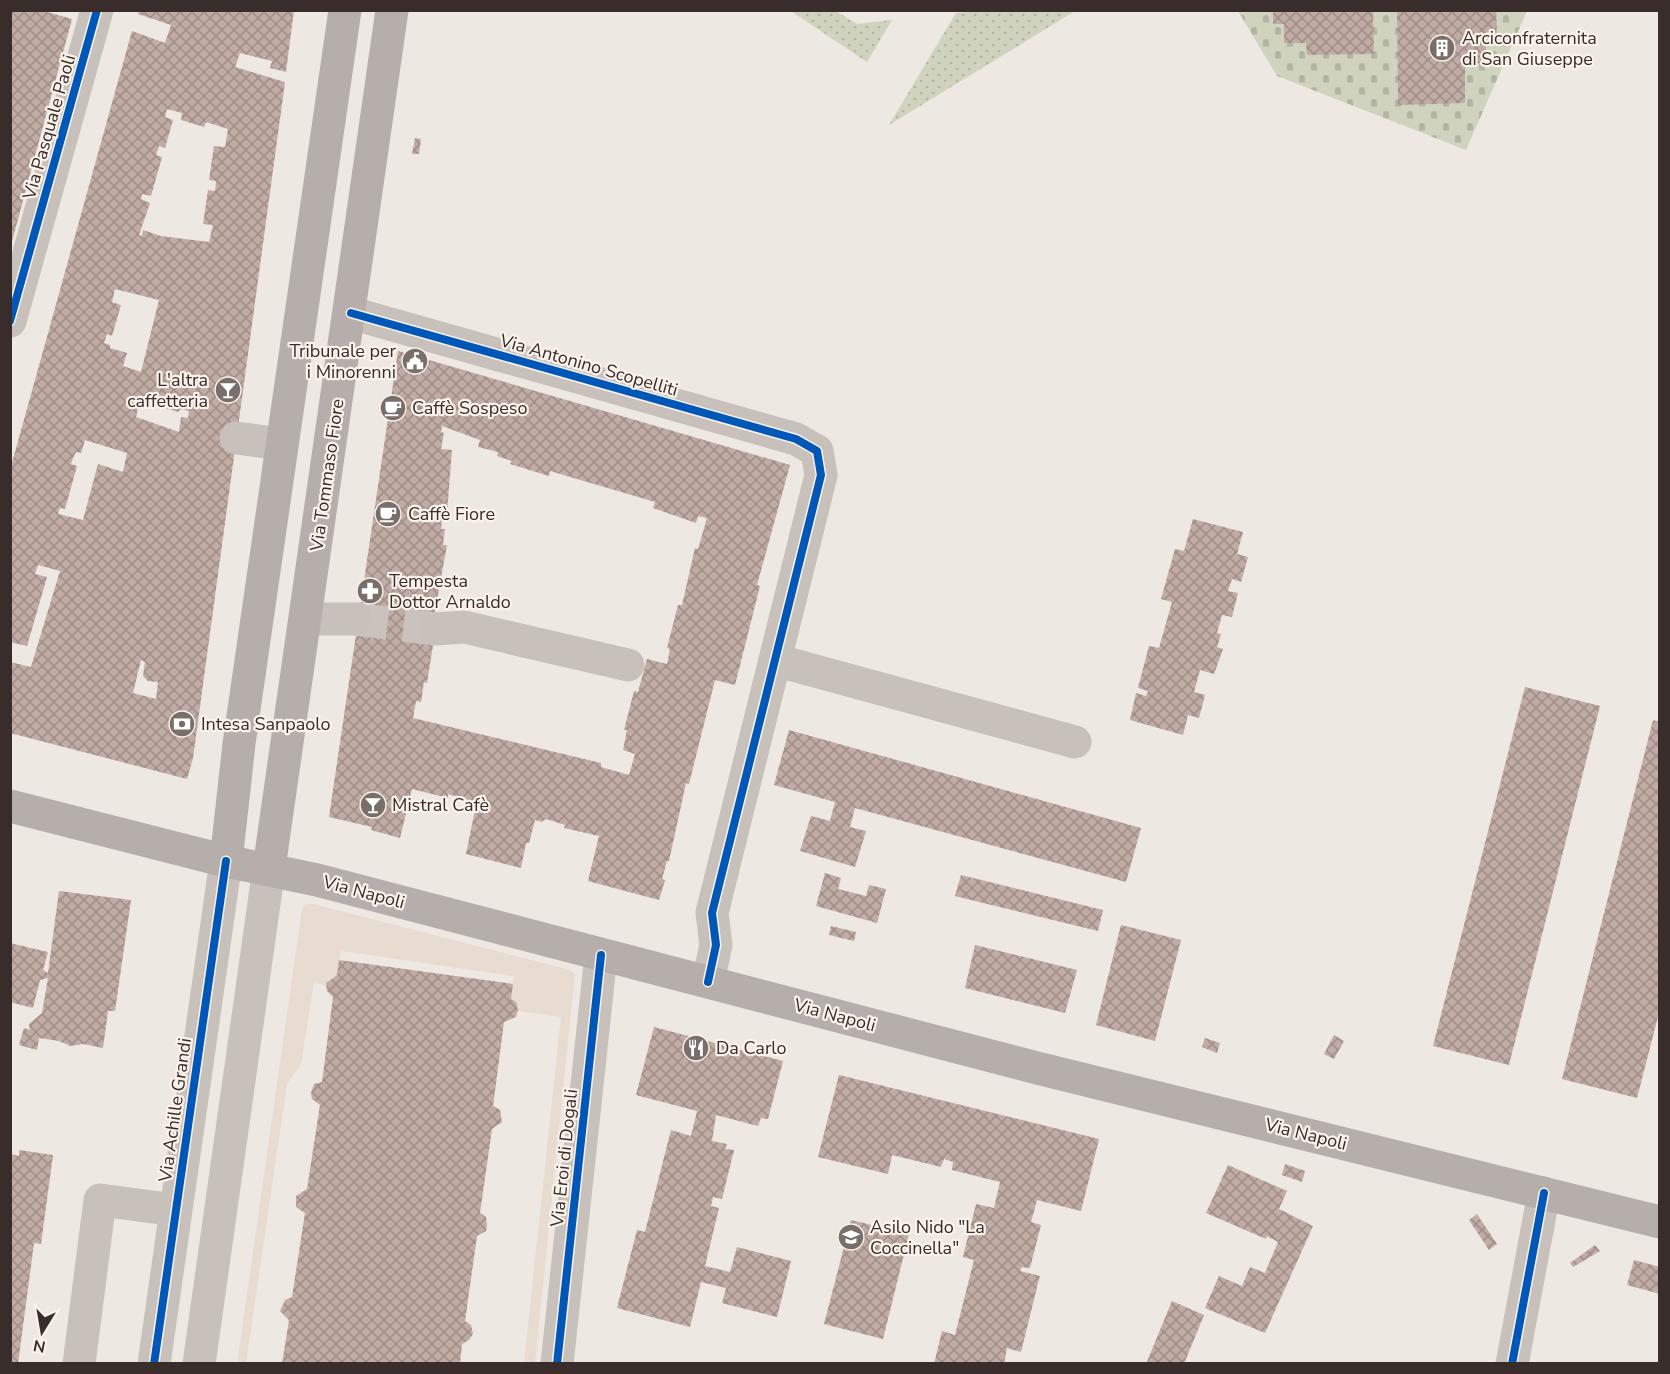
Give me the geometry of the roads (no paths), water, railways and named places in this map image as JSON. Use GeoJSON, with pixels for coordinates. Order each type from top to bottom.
{"type":"FeatureCollection","features":[{"type":"Feature","properties":{"kind":"main road"},"geometry":{"type":"LineString","coordinates":[[226,861],[239,744],[345,10]]}},
{"type":"Feature","properties":{"kind":"main road","name":"Via Tommaso Fiore"},"geometry":{"type":"LineString","coordinates":[[269,868],[351,313],[392,10]]}},
{"type":"Feature","properties":{"kind":"main road"},"geometry":{"type":"LineString","coordinates":[[239,744],[249,760],[261,765],[272,763],[286,752]]}},
{"type":"Feature","properties":{"kind":"main road","name":"Via Napoli"},"geometry":{"type":"LineString","coordinates":[[10,806],[226,861],[269,868],[1037,1068],[1659,1222]]}},
{"type":"Feature","properties":{"kind":"street","name":"Via Pasquale Paoli"},"geometry":{"type":"LineString","coordinates":[[10,321],[97,10]]}},
{"type":"Feature","properties":{"kind":"street","name":"Via Antonino Scopelliti"},"geometry":{"type":"LineString","coordinates":[[351,313],[796,439],[817,451],[821,475],[775,660]]}},
{"type":"Feature","properties":{"kind":"street"},"geometry":{"type":"LineString","coordinates":[[236,438],[282,444]]}},
{"type":"Feature","properties":{"kind":"street"},"geometry":{"type":"LineString","coordinates":[[306,619],[355,619]]}},
{"type":"Feature","properties":{"kind":"street"},"geometry":{"type":"LineString","coordinates":[[436,629],[464,627],[628,666]]}},
{"type":"Feature","properties":{"kind":"street"},"geometry":{"type":"LineString","coordinates":[[708,982],[716,945],[712,914],[775,660],[1075,742]]}},
{"type":"Feature","properties":{"kind":"street","name":"Via Achille Grandi"},"geometry":{"type":"LineString","coordinates":[[154,1364],[226,861]]}},
{"type":"Feature","properties":{"kind":"street"},"geometry":{"type":"LineString","coordinates":[[199,1364],[269,868]]}},
{"type":"Feature","properties":{"kind":"street","name":"Via Eroi di Dogali"},"geometry":{"type":"LineString","coordinates":[[557,1364],[601,955]]}},
{"type":"Feature","properties":{"kind":"street"},"geometry":{"type":"LineString","coordinates":[[1512,1364],[1544,1193]]}},
{"type":"Feature","properties":{"kind":"street"},"geometry":{"type":"LineString","coordinates":[[80,1364],[100,1200],[175,1210]]}},
{"type":"Feature","properties":{"kind":"tunnel"},"geometry":{"type":"LineString","coordinates":[[355,619],[436,629]]}},
{"type":"Feature","properties":{"kind":"place","name":"Arciconfraternita di San Giuseppe"},"geometry":{"type":"Point","coordinates":[1442,48]}},
{"type":"Feature","properties":{"kind":"place","name":"Tribunale per i Minorenni"},"geometry":{"type":"Point","coordinates":[415,361]}},
{"type":"Feature","properties":{"kind":"place","name":"L'altra caffetteria"},"geometry":{"type":"Point","coordinates":[228,390]}},
{"type":"Feature","properties":{"kind":"place","name":"Caffè Sospeso"},"geometry":{"type":"Point","coordinates":[393,408]}},
{"type":"Feature","properties":{"kind":"place","name":"Caffè Fiore"},"geometry":{"type":"Point","coordinates":[388,514]}},
{"type":"Feature","properties":{"kind":"place","name":"Tempesta Dottor Arnaldo"},"geometry":{"type":"Point","coordinates":[370,591]}},
{"type":"Feature","properties":{"kind":"place","name":"Intesa Sanpaolo"},"geometry":{"type":"Point","coordinates":[182,724]}},
{"type":"Feature","properties":{"kind":"place","name":"Mistral Cafè"},"geometry":{"type":"Point","coordinates":[373,805]}},
{"type":"Feature","properties":{"kind":"place","name":"Da Carlo"},"geometry":{"type":"Point","coordinates":[696,1048]}},
{"type":"Feature","properties":{"kind":"place","name":"Asilo Nido \"La Coccinella\""},"geometry":{"type":"Point","coordinates":[851,1237]}}]}
